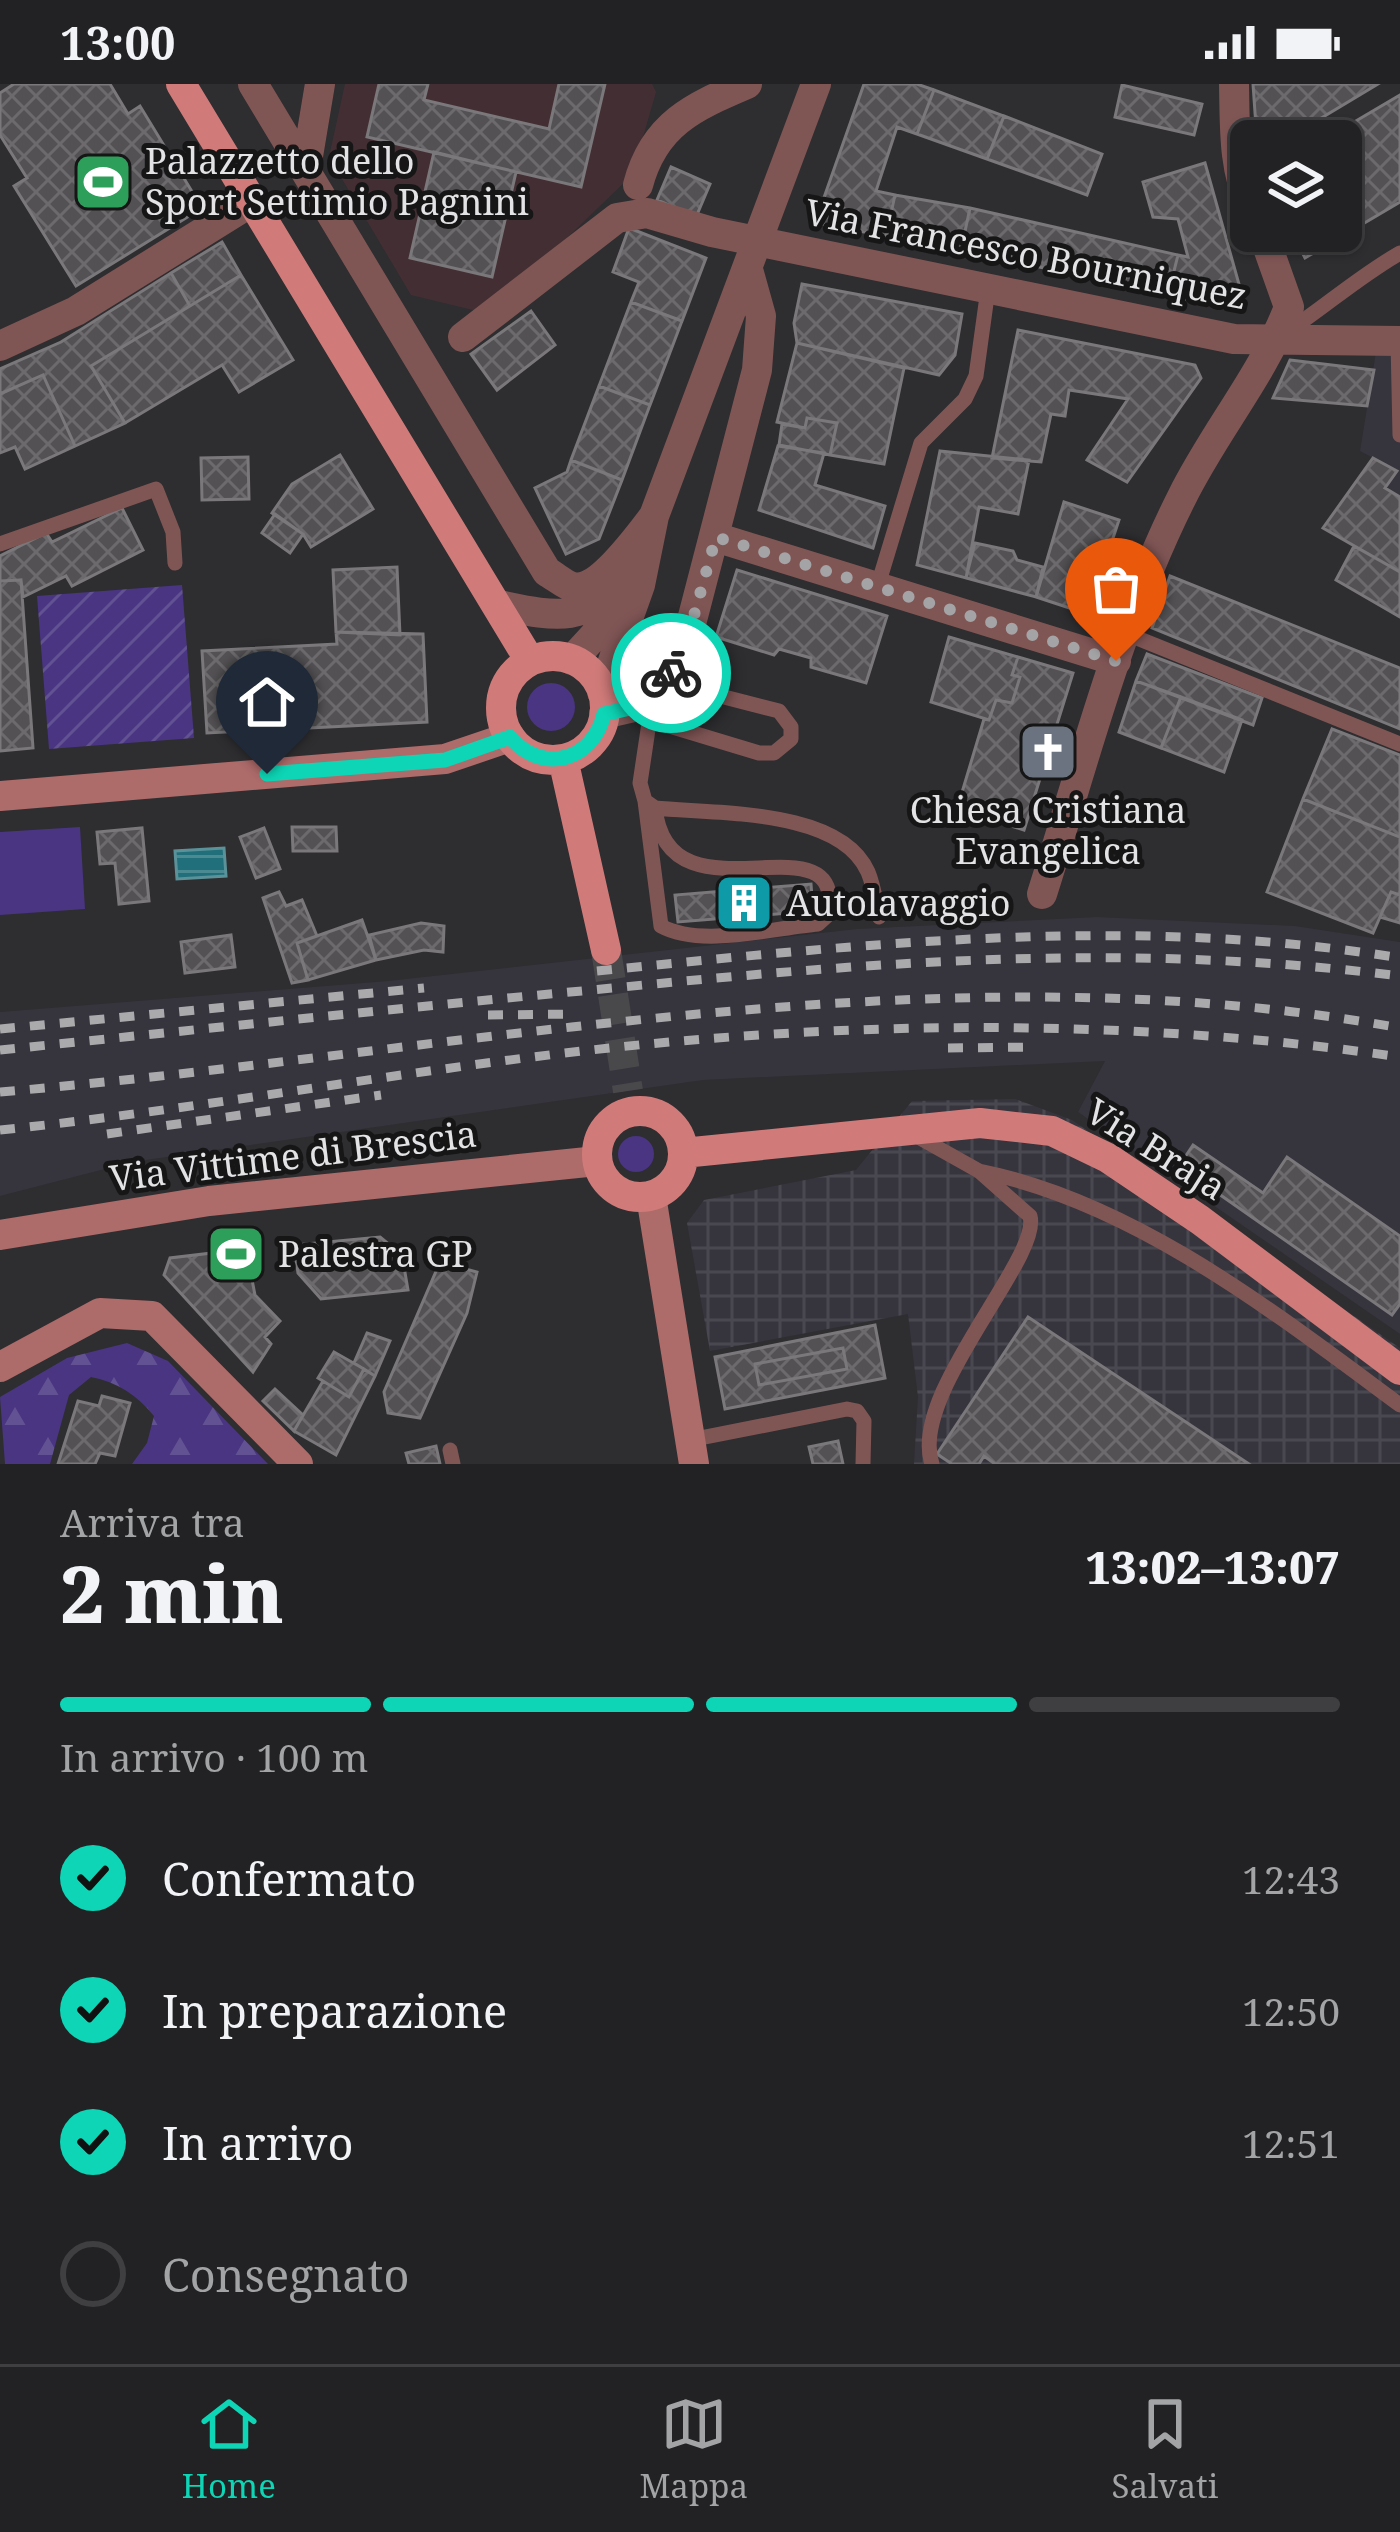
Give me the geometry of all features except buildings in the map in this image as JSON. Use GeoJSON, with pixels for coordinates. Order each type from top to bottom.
{"type":"FeatureCollection","features":[{"type":"Feature","properties":{"kind":"main road"},"geometry":{"type":"LineString","coordinates":[[182,84],[500,604],[530,661]]}},
{"type":"Feature","properties":{"kind":"main road"},"geometry":{"type":"LineString","coordinates":[[550,656],[572,660],[591,672],[603,703],[591,744],[563,759],[533,756],[510,737],[502,717],[502,695],[512,675],[530,661],[550,656]]}},
{"type":"Feature","properties":{"kind":"main road"},"geometry":{"type":"LineString","coordinates":[[563,759],[606,950]]}},
{"type":"Feature","properties":{"kind":"main road"},"geometry":{"type":"LineString","coordinates":[[632,1101],[673,1126],[683,1153],[675,1180],[651,1196],[623,1195],[601,1175],[597,1161],[601,1134],[632,1101]]}},
{"type":"Feature","properties":{"kind":"main road","name":"Via Braja"},"geometry":{"type":"LineString","coordinates":[[683,1153],[980,1123],[1052,1131],[1108,1158],[1400,1370]]}},
{"type":"Feature","properties":{"kind":"street"},"geometry":{"type":"LineString","coordinates":[[253,84],[547,572],[572,587],[586,586],[616,562],[654,515]]}},
{"type":"Feature","properties":{"kind":"street"},"geometry":{"type":"LineString","coordinates":[[305,168],[320,84]]}},
{"type":"Feature","properties":{"kind":"street"},"geometry":{"type":"LineString","coordinates":[[638,185],[647,151],[691,108],[747,84]]}},
{"type":"Feature","properties":{"kind":"street"},"geometry":{"type":"LineString","coordinates":[[1234,84],[1236,120]]}},
{"type":"Feature","properties":{"kind":"street"},"geometry":{"type":"LineString","coordinates":[[749,273],[761,316],[757,370],[684,651],[657,702],[603,703],[640,586],[654,515],[760,242],[805,87]]}},
{"type":"Feature","properties":{"kind":"street"},"geometry":{"type":"LineString","coordinates":[[0,346],[76,311],[253,201]]}},
{"type":"Feature","properties":{"kind":"street","name":"Via Francesco Bourniquez"},"geometry":{"type":"LineString","coordinates":[[463,337],[616,218],[647,213],[760,242],[1234,339],[1399,341]]}},
{"type":"Feature","properties":{"kind":"street"},"geometry":{"type":"LineString","coordinates":[[1042,894],[1121,647],[1181,498],[1277,339],[1289,307],[1269,252]]}},
{"type":"Feature","properties":{"kind":"street"},"geometry":{"type":"LineString","coordinates":[[716,537],[878,585],[1121,647]]}},
{"type":"Feature","properties":{"kind":"street"},"geometry":{"type":"LineString","coordinates":[[500,604],[574,614],[598,603],[616,562]]}},
{"type":"Feature","properties":{"kind":"street"},"geometry":{"type":"LineString","coordinates":[[572,660],[640,586]]}},
{"type":"Feature","properties":{"kind":"street"},"geometry":{"type":"LineString","coordinates":[[0,796],[445,760],[510,737]]}},
{"type":"Feature","properties":{"kind":"street","name":"Via Vittime di Brescia"},"geometry":{"type":"LineString","coordinates":[[0,1234],[209,1201],[597,1161]]}},
{"type":"Feature","properties":{"kind":"street"},"geometry":{"type":"LineString","coordinates":[[651,1196],[692,1452]]}},
{"type":"Feature","properties":{"kind":"street"},"geometry":{"type":"LineString","coordinates":[[0,1366],[100,1313],[152,1316],[298,1464]]}},
{"type":"Feature","properties":{"kind":"lane"},"geometry":{"type":"LineString","coordinates":[[1277,339],[1339,298],[1349,284],[1400,253]]}},
{"type":"Feature","properties":{"kind":"lane"},"geometry":{"type":"LineString","coordinates":[[878,585],[921,443],[965,399],[976,376],[988,289]]}},
{"type":"Feature","properties":{"kind":"lane"},"geometry":{"type":"LineString","coordinates":[[1399,341],[1400,435]]}},
{"type":"Feature","properties":{"kind":"lane"},"geometry":{"type":"LineString","coordinates":[[0,544],[156,488],[173,532],[175,563]]}},
{"type":"Feature","properties":{"kind":"lane"},"geometry":{"type":"LineString","coordinates":[[1121,647],[1400,744]]}},
{"type":"Feature","properties":{"kind":"lane"},"geometry":{"type":"LineString","coordinates":[[657,702],[779,711],[790,727],[791,739],[774,752],[759,753],[657,702]]}},
{"type":"Feature","properties":{"kind":"lane"},"geometry":{"type":"LineString","coordinates":[[650,804],[661,926],[676,934],[720,933],[818,924],[830,914],[832,895],[826,880],[809,869],[703,867],[676,857],[658,834],[650,804],[640,783],[657,702]]}},
{"type":"Feature","properties":{"kind":"lane"},"geometry":{"type":"LineString","coordinates":[[650,804],[810,824],[844,841],[868,870],[880,917]]}},
{"type":"Feature","properties":{"kind":"lane"},"geometry":{"type":"LineString","coordinates":[[905,1130],[979,1171],[1030,1216],[1033,1226],[1026,1251],[965,1346],[931,1430],[932,1464]]}},
{"type":"Feature","properties":{"kind":"lane"},"geometry":{"type":"LineString","coordinates":[[979,1171],[1058,1193],[1132,1229],[1270,1313],[1400,1405]]}},
{"type":"Feature","properties":{"kind":"lane"},"geometry":{"type":"LineString","coordinates":[[692,1452],[848,1409],[857,1411],[864,1421],[863,1464]]}},
{"type":"Feature","properties":{"kind":"shaded area"},"geometry":{"type":"Polygon","coordinates":[[[345,84],[652,84],[656,92],[632,175],[544,260],[477,311],[411,295],[329,157],[345,84]]]}},
{"type":"Feature","properties":{"kind":"shaded area"},"geometry":{"type":"Polygon","coordinates":[[[1376,352],[1400,353],[1400,497],[1385,488],[1397,471],[1360,451],[1376,352]]]}},
{"type":"Feature","properties":{"kind":"shaded area"},"geometry":{"type":"Polygon","coordinates":[[[1097,917],[1295,926],[1400,942],[1400,1334],[1078,1112],[1105,1061],[703,1080],[132,1162],[0,1196],[0,1012],[388,981],[857,929],[1097,917]]]}},
{"type":"Feature","properties":{"kind":"shaded area"},"geometry":{"type":"Polygon","coordinates":[[[1015,1099],[1072,1120],[1400,1348],[1400,1464],[914,1464],[918,1397],[908,1314],[710,1351],[687,1223],[704,1200],[856,1170],[912,1101],[1015,1099]]]}},
{"type":"Feature","properties":{"kind":"green space"},"geometry":{"type":"Polygon","coordinates":[[[182,585],[194,738],[49,749],[37,596],[182,585]]]}},
{"type":"Feature","properties":{"kind":"green space"},"geometry":{"type":"Polygon","coordinates":[[[551,683],[568,690],[575,707],[568,724],[551,731],[534,724],[527,707],[534,690],[551,683]]]}},
{"type":"Feature","properties":{"kind":"green space"},"geometry":{"type":"Polygon","coordinates":[[[80,827],[85,909],[0,915],[0,832],[80,827]]]}},
{"type":"Feature","properties":{"kind":"green space"},"geometry":{"type":"Polygon","coordinates":[[[636,1136],[649,1141],[654,1154],[649,1167],[636,1172],[623,1167],[618,1154],[623,1141],[636,1136]]]}},
{"type":"Feature","properties":{"kind":"green space"},"geometry":{"type":"Polygon","coordinates":[[[127,1343],[168,1361],[268,1464],[132,1464],[147,1443],[154,1416],[126,1390],[91,1377],[69,1395],[50,1464],[5,1464],[0,1397],[67,1358],[127,1343]]]}},
{"type":"Feature","properties":{"kind":"water"},"geometry":{"type":"Polygon","coordinates":[[[224,848],[226,876],[177,879],[175,851],[224,848]]]}},
{"type":"Feature","properties":{"kind":"tunnel"},"geometry":{"type":"LineString","coordinates":[[606,950],[628,1091]]}},
{"type":"Feature","properties":{"kind":"railway"},"geometry":{"type":"LineString","coordinates":[[597,971],[898,943],[1099,936],[1300,945],[1400,958]]}},
{"type":"Feature","properties":{"kind":"railway"},"geometry":{"type":"LineString","coordinates":[[0,1050],[714,978],[910,963],[1200,960],[1400,976]]}},
{"type":"Feature","properties":{"kind":"railway"},"geometry":{"type":"LineString","coordinates":[[0,1029],[424,988]]}},
{"type":"Feature","properties":{"kind":"railway"},"geometry":{"type":"LineString","coordinates":[[0,1092],[524,1032],[876,1001],[1052,997],[1227,1005],[1400,1028]]}},
{"type":"Feature","properties":{"kind":"railway"},"geometry":{"type":"LineString","coordinates":[[488,1015],[578,1014]]}},
{"type":"Feature","properties":{"kind":"railway"},"geometry":{"type":"LineString","coordinates":[[0,1130],[606,1048],[870,1029],[1136,1031],[1400,1057]]}},
{"type":"Feature","properties":{"kind":"railway"},"geometry":{"type":"LineString","coordinates":[[948,1048],[1038,1047]]}},
{"type":"Feature","properties":{"kind":"railway"},"geometry":{"type":"LineString","coordinates":[[107,1134],[381,1095]]}},
{"type":"Feature","properties":{"kind":"way so far"},"geometry":{"type":"LineString","coordinates":[[671,673],[684,651],[716,537],[1116,661]]}},
{"type":"Feature","properties":{"kind":"place","name":"Palazzetto dello Sport Settimio Pagnini"},"geometry":{"type":"Point","coordinates":[103,182]}},
{"type":"Feature","properties":{"kind":"place","name":"Chiesa Cristiana Evangelica"},"geometry":{"type":"Point","coordinates":[1048,752]}},
{"type":"Feature","properties":{"kind":"place","name":"Autolavaggio"},"geometry":{"type":"Point","coordinates":[744,903]}},
{"type":"Feature","properties":{"kind":"place","name":"Palestra GP"},"geometry":{"type":"Point","coordinates":[236,1254]}},
{"type":"Feature","properties":{"kind":"route"},"geometry":{"type":"LineString","coordinates":[[267,774],[445,760],[510,737],[533,756],[563,759],[591,744],[604,714],[652,703],[671,673]]}}]}
